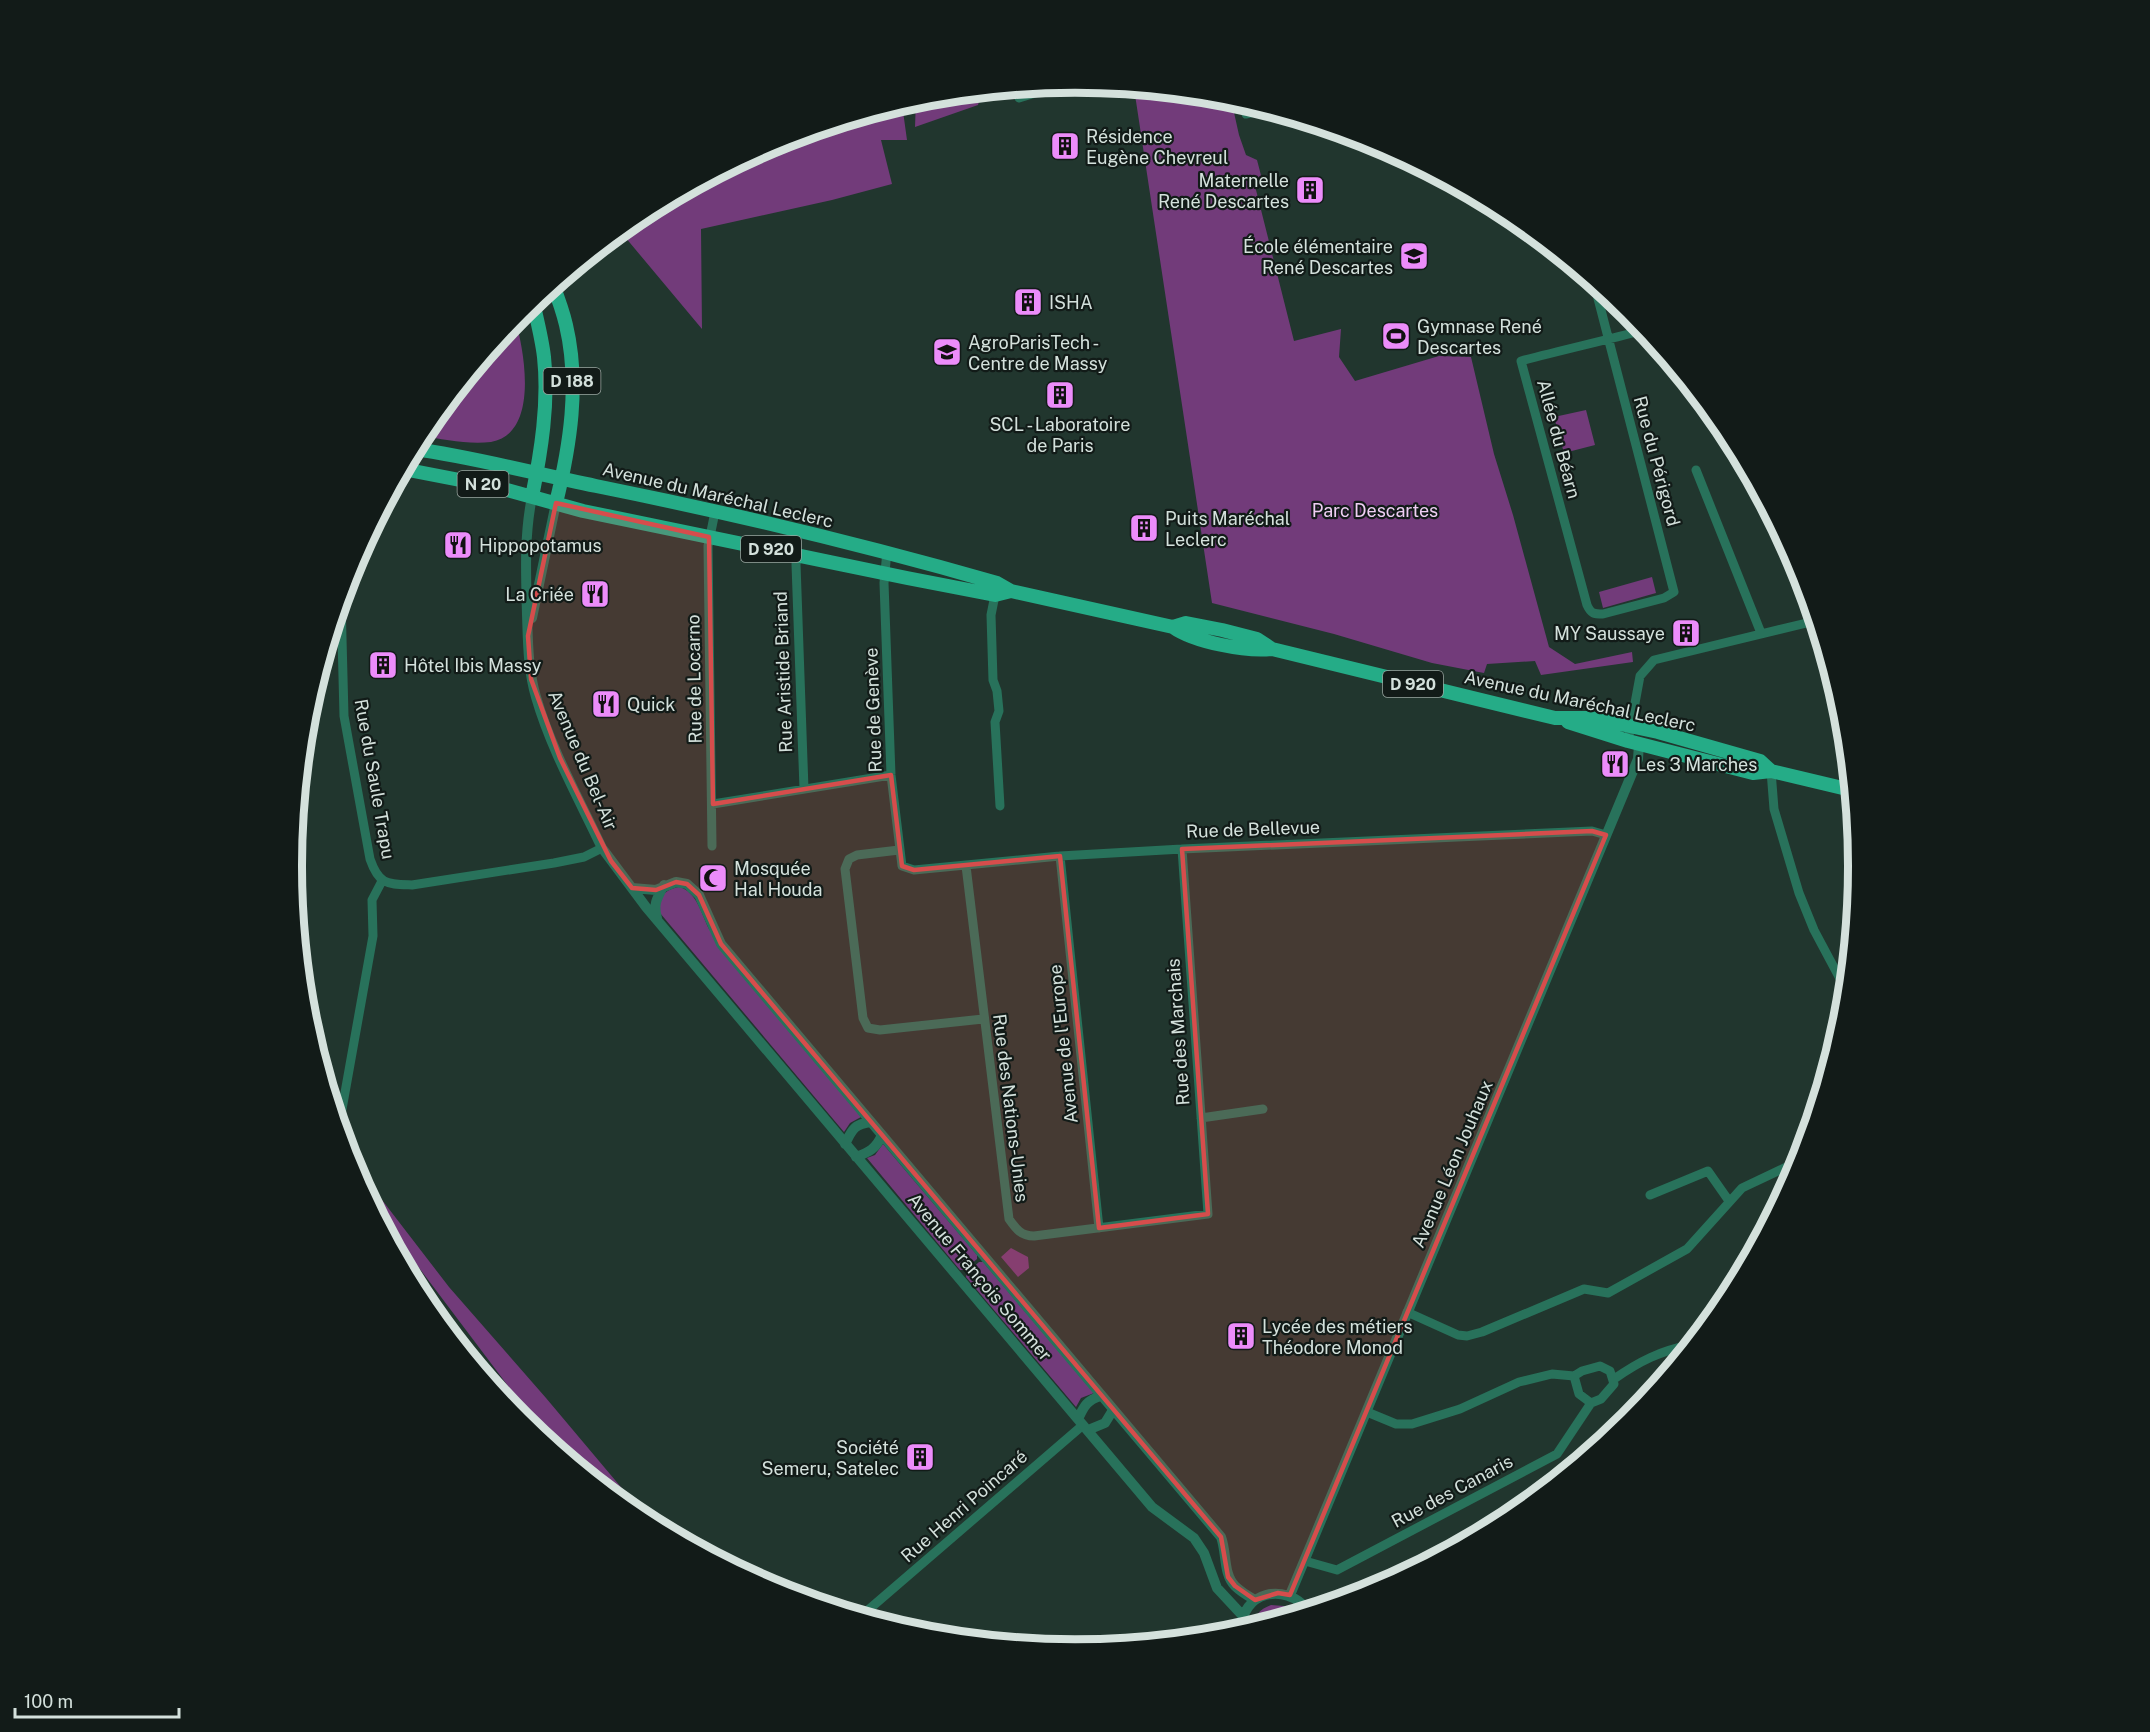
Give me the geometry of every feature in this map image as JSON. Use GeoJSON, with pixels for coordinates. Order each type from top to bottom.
{"type":"FeatureCollection","features":[{"type":"Feature","properties":{"kind":"main road","name":"D 188"},"geometry":{"type":"LineString","coordinates":[[556,293],[567,325],[573,380],[571,419],[556,503]]}},
{"type":"Feature","properties":{"kind":"main road","name":"D 188"},"geometry":{"type":"LineString","coordinates":[[532,497],[541,449],[545,386],[544,357],[535,312]]}},
{"type":"Feature","properties":{"kind":"main road","name":"Avenue du Maréchal Leclerc"},"geometry":{"type":"LineString","coordinates":[[424,450],[537,472],[886,551],[997,583],[1011,591],[1173,627],[1186,623],[1222,630],[1257,639],[1272,650],[1555,718],[1644,738],[1702,745],[1760,761],[1771,771]]}},
{"type":"Feature","properties":{"kind":"main road","name":"Avenue du Maréchal Leclerc"},"geometry":{"type":"LineString","coordinates":[[411,471],[496,487],[556,503],[709,537],[884,573],[995,595],[1011,591]]}},
{"type":"Feature","properties":{"kind":"main road","name":"D 920"},"geometry":{"type":"LineString","coordinates":[[1635,736],[1758,774],[1771,771],[1843,788]]}},
{"type":"Feature","properties":{"kind":"street","name":"Rue du Périgord"},"geometry":{"type":"LineString","coordinates":[[1590,611],[1603,614],[1664,598],[1674,592],[1597,296]]}},
{"type":"Feature","properties":{"kind":"street"},"geometry":{"type":"LineString","coordinates":[[1607,339],[1634,332]]}},
{"type":"Feature","properties":{"kind":"street","name":"Allée du Béarn"},"geometry":{"type":"LineString","coordinates":[[1590,611],[1521,361],[1607,339]]}},
{"type":"Feature","properties":{"kind":"street"},"geometry":{"type":"LineString","coordinates":[[1696,470],[1761,633]]}},
{"type":"Feature","properties":{"kind":"street","name":"Avenue du Bel-Air"},"geometry":{"type":"LineString","coordinates":[[532,497],[527,522],[528,636],[531,679],[542,715],[602,848],[632,888]]}},
{"type":"Feature","properties":{"kind":"street","name":"Avenue du Bel-Air"},"geometry":{"type":"LineString","coordinates":[[528,636],[556,503]]}},
{"type":"Feature","properties":{"kind":"street","name":"Rue de Locarno"},"geometry":{"type":"LineString","coordinates":[[712,846],[709,537],[715,512]]}},
{"type":"Feature","properties":{"kind":"street","name":"Rue de Genève"},"geometry":{"type":"LineString","coordinates":[[886,551],[884,573],[891,775],[902,866]]}},
{"type":"Feature","properties":{"kind":"street","name":"Rue Aristide Briand"},"geometry":{"type":"LineString","coordinates":[[798,554],[796,564],[804,789]]}},
{"type":"Feature","properties":{"kind":"street"},"geometry":{"type":"LineString","coordinates":[[995,595],[991,615],[993,680],[997,691],[999,711],[995,722],[1000,806]]}},
{"type":"Feature","properties":{"kind":"street","name":"Rue du Saule Trapu"},"geometry":{"type":"LineString","coordinates":[[342,622],[344,716],[370,859],[375,873],[382,881],[412,885],[554,863],[584,857],[602,848]]}},
{"type":"Feature","properties":{"kind":"street"},"geometry":{"type":"LineString","coordinates":[[1635,736],[1640,676],[1654,660],[1808,622]]}},
{"type":"Feature","properties":{"kind":"street","name":"Avenue Léon Jouhaux"},"geometry":{"type":"LineString","coordinates":[[1290,1595],[1638,759],[1635,736]]}},
{"type":"Feature","properties":{"kind":"street"},"geometry":{"type":"LineString","coordinates":[[1771,771],[1774,809],[1799,893],[1814,930],[1840,975]]}},
{"type":"Feature","properties":{"kind":"street"},"geometry":{"type":"LineString","coordinates":[[713,804],[891,775]]}},
{"type":"Feature","properties":{"kind":"street","name":"Rue de Bellevue"},"geometry":{"type":"LineString","coordinates":[[902,866],[914,870],[1060,856],[1182,849],[1592,831],[1606,835]]}},
{"type":"Feature","properties":{"kind":"street","name":"Rue des Marchais"},"geometry":{"type":"LineString","coordinates":[[1182,849],[1208,1214]]}},
{"type":"Feature","properties":{"kind":"street"},"geometry":{"type":"LineString","coordinates":[[899,850],[857,855],[849,859],[845,869],[863,1018],[868,1028],[880,1030],[983,1019]]}},
{"type":"Feature","properties":{"kind":"street","name":"Avenue de l'Europe"},"geometry":{"type":"LineString","coordinates":[[1060,856],[1099,1228]]}},
{"type":"Feature","properties":{"kind":"street","name":"Rue des Nations-Unies"},"geometry":{"type":"LineString","coordinates":[[966,866],[1009,1219],[1025,1236],[1208,1214]]}},
{"type":"Feature","properties":{"kind":"street"},"geometry":{"type":"LineString","coordinates":[[342,1110],[373,936],[372,900],[382,881]]}},
{"type":"Feature","properties":{"kind":"street"},"geometry":{"type":"LineString","coordinates":[[676,882],[687,884],[699,895],[721,944],[882,1135],[877,1146],[856,1157],[632,888],[660,887],[676,882]]}},
{"type":"Feature","properties":{"kind":"street"},"geometry":{"type":"LineString","coordinates":[[646,907],[660,887]]}},
{"type":"Feature","properties":{"kind":"street"},"geometry":{"type":"LineString","coordinates":[[658,921],[654,908],[660,887]]}},
{"type":"Feature","properties":{"kind":"street"},"geometry":{"type":"LineString","coordinates":[[1201,1118],[1263,1109]]}},
{"type":"Feature","properties":{"kind":"street"},"geometry":{"type":"LineString","coordinates":[[845,1144],[852,1128],[858,1124],[871,1122]]}},
{"type":"Feature","properties":{"kind":"street","name":"Avenue François Sommer"},"geometry":{"type":"LineString","coordinates":[[882,1135],[1113,1410]]}},
{"type":"Feature","properties":{"kind":"street","name":"Avenue François Sommer"},"geometry":{"type":"LineString","coordinates":[[856,1157],[1152,1507],[1194,1538],[1204,1553],[1216,1588],[1243,1616]]}},
{"type":"Feature","properties":{"kind":"street"},"geometry":{"type":"LineString","coordinates":[[1407,1312],[1458,1335],[1467,1336],[1482,1332],[1584,1288],[1608,1293],[1687,1249],[1742,1188],[1787,1167]]}},
{"type":"Feature","properties":{"kind":"street"},"geometry":{"type":"LineString","coordinates":[[1650,1195],[1708,1171],[1729,1201]]}},
{"type":"Feature","properties":{"kind":"street"},"geometry":{"type":"LineString","coordinates":[[1614,1379],[1638,1362],[1666,1350],[1680,1347]]}},
{"type":"Feature","properties":{"kind":"street"},"geometry":{"type":"LineString","coordinates":[[1367,1412],[1396,1424],[1412,1424],[1460,1410],[1519,1382],[1552,1374],[1574,1376],[1600,1366],[1610,1371],[1614,1384],[1601,1399],[1591,1403],[1580,1394],[1574,1376]]}},
{"type":"Feature","properties":{"kind":"street"},"geometry":{"type":"LineString","coordinates":[[1101,1396],[1085,1405],[1083,1425],[1105,1423],[1113,1410],[1221,1537],[1225,1549],[1228,1576],[1235,1586],[1255,1600]]}},
{"type":"Feature","properties":{"kind":"street","name":"Rue des Canaris"},"geometry":{"type":"LineString","coordinates":[[1305,1561],[1337,1570],[1557,1454],[1591,1403]]}},
{"type":"Feature","properties":{"kind":"street","name":"Rue Henri Poincaré"},"geometry":{"type":"LineString","coordinates":[[867,1611],[1083,1425]]}},
{"type":"Feature","properties":{"kind":"street"},"geometry":{"type":"LineString","coordinates":[[1242,1620],[1255,1600],[1266,1595],[1278,1593],[1290,1595],[1303,1604]]}},
{"type":"Feature","properties":{"kind":"highlighted area"},"geometry":{"type":"Polygon","coordinates":[[[556,503],[709,537],[713,804],[891,775],[902,866],[914,870],[1060,856],[1099,1228],[1208,1214],[1182,849],[1592,831],[1606,835],[1290,1595],[1278,1593],[1255,1600],[1235,1586],[1228,1577],[1221,1537],[721,944],[699,895],[687,884],[676,882],[656,890],[632,888],[611,861],[560,758],[531,679],[528,636],[556,503]]]}},
{"type":"Feature","properties":{"kind":"green space","name":"Parc Descartes"},"geometry":{"type":"Polygon","coordinates":[[[1135,96],[1233,110],[1246,155],[1257,160],[1263,183],[1255,186],[1294,341],[1341,329],[1339,357],[1355,381],[1439,356],[1471,357],[1494,454],[1549,647],[1575,664],[1632,652],[1633,662],[1541,675],[1535,661],[1487,664],[1484,673],[1432,663],[1334,634],[1212,603],[1135,96]]]}},
{"type":"Feature","properties":{"kind":"green space"},"geometry":{"type":"Polygon","coordinates":[[[980,99],[978,105],[915,127],[916,110],[980,99]]]}},
{"type":"Feature","properties":{"kind":"green space"},"geometry":{"type":"Polygon","coordinates":[[[903,113],[907,140],[881,140],[892,184],[832,200],[701,229],[702,329],[626,238],[689,197],[779,152],[827,134],[903,113]]]}},
{"type":"Feature","properties":{"kind":"green space"},"geometry":{"type":"Polygon","coordinates":[[[518,330],[525,390],[516,424],[506,436],[491,442],[465,442],[432,437],[462,395],[518,330]]]}},
{"type":"Feature","properties":{"kind":"green space"},"geometry":{"type":"Polygon","coordinates":[[[1586,410],[1595,445],[1564,453],[1554,417],[1586,410]]]}},
{"type":"Feature","properties":{"kind":"green space"},"geometry":{"type":"Polygon","coordinates":[[[1652,577],[1656,593],[1603,608],[1599,592],[1652,577]]]}},
{"type":"Feature","properties":{"kind":"green space"},"geometry":{"type":"Polygon","coordinates":[[[679,887],[694,898],[709,929],[861,1117],[850,1123],[844,1132],[660,913],[663,895],[679,887]]]}},
{"type":"Feature","properties":{"kind":"green space"},"geometry":{"type":"Polygon","coordinates":[[[883,1144],[977,1255],[977,1259],[964,1270],[960,1270],[867,1158],[875,1155],[883,1144]]]}},
{"type":"Feature","properties":{"kind":"green space"},"geometry":{"type":"Polygon","coordinates":[[[373,1188],[449,1287],[629,1497],[565,1447],[529,1414],[403,1247],[373,1188]]]}},
{"type":"Feature","properties":{"kind":"green space"},"geometry":{"type":"Polygon","coordinates":[[[1011,1248],[1028,1257],[1029,1268],[1018,1277],[1001,1257],[1011,1248]]]}},
{"type":"Feature","properties":{"kind":"green space"},"geometry":{"type":"Polygon","coordinates":[[[979,1262],[983,1262],[1094,1393],[1081,1398],[1076,1407],[966,1277],[967,1273],[979,1262]]]}},
{"type":"Feature","properties":{"kind":"green space"},"geometry":{"type":"Polygon","coordinates":[[[1271,1605],[1284,1606],[1288,1609],[1255,1617],[1271,1605]]]}},
{"type":"Feature","properties":{"kind":"place","name":"Résidence Eugène Chevreul"},"geometry":{"type":"Point","coordinates":[1065,146]}},
{"type":"Feature","properties":{"kind":"place","name":"Maternelle René Descartes"},"geometry":{"type":"Point","coordinates":[1310,190]}},
{"type":"Feature","properties":{"kind":"place","name":"École élémentaire René Descartes"},"geometry":{"type":"Point","coordinates":[1414,256]}},
{"type":"Feature","properties":{"kind":"place","name":"ISHA"},"geometry":{"type":"Point","coordinates":[1028,302]}},
{"type":"Feature","properties":{"kind":"place","name":"Gymnase René Descartes"},"geometry":{"type":"Point","coordinates":[1396,336]}},
{"type":"Feature","properties":{"kind":"place","name":"AgroParisTech - Centre de Massy"},"geometry":{"type":"Point","coordinates":[947,352]}},
{"type":"Feature","properties":{"kind":"place","name":"SCL - Laboratoire de Paris"},"geometry":{"type":"Point","coordinates":[1060,395]}},
{"type":"Feature","properties":{"kind":"place","name":"Puits Maréchal Leclerc"},"geometry":{"type":"Point","coordinates":[1144,528]}},
{"type":"Feature","properties":{"kind":"place","name":"Hippopotamus"},"geometry":{"type":"Point","coordinates":[458,545]}},
{"type":"Feature","properties":{"kind":"place","name":"La Criée"},"geometry":{"type":"Point","coordinates":[595,594]}},
{"type":"Feature","properties":{"kind":"place","name":"MY Saussaye"},"geometry":{"type":"Point","coordinates":[1686,633]}},
{"type":"Feature","properties":{"kind":"place","name":"Hôtel Ibis Massy"},"geometry":{"type":"Point","coordinates":[383,665]}},
{"type":"Feature","properties":{"kind":"place","name":"Quick"},"geometry":{"type":"Point","coordinates":[606,704]}},
{"type":"Feature","properties":{"kind":"place","name":"Les 3 Marches"},"geometry":{"type":"Point","coordinates":[1615,764]}},
{"type":"Feature","properties":{"kind":"place","name":"Mosquée Hal Houda"},"geometry":{"type":"Point","coordinates":[713,878]}},
{"type":"Feature","properties":{"kind":"place","name":"Lycée des métiers Théodore Monod"},"geometry":{"type":"Point","coordinates":[1241,1336]}},
{"type":"Feature","properties":{"kind":"place","name":"Société Semeru, Satelec"},"geometry":{"type":"Point","coordinates":[920,1457]}}]}
